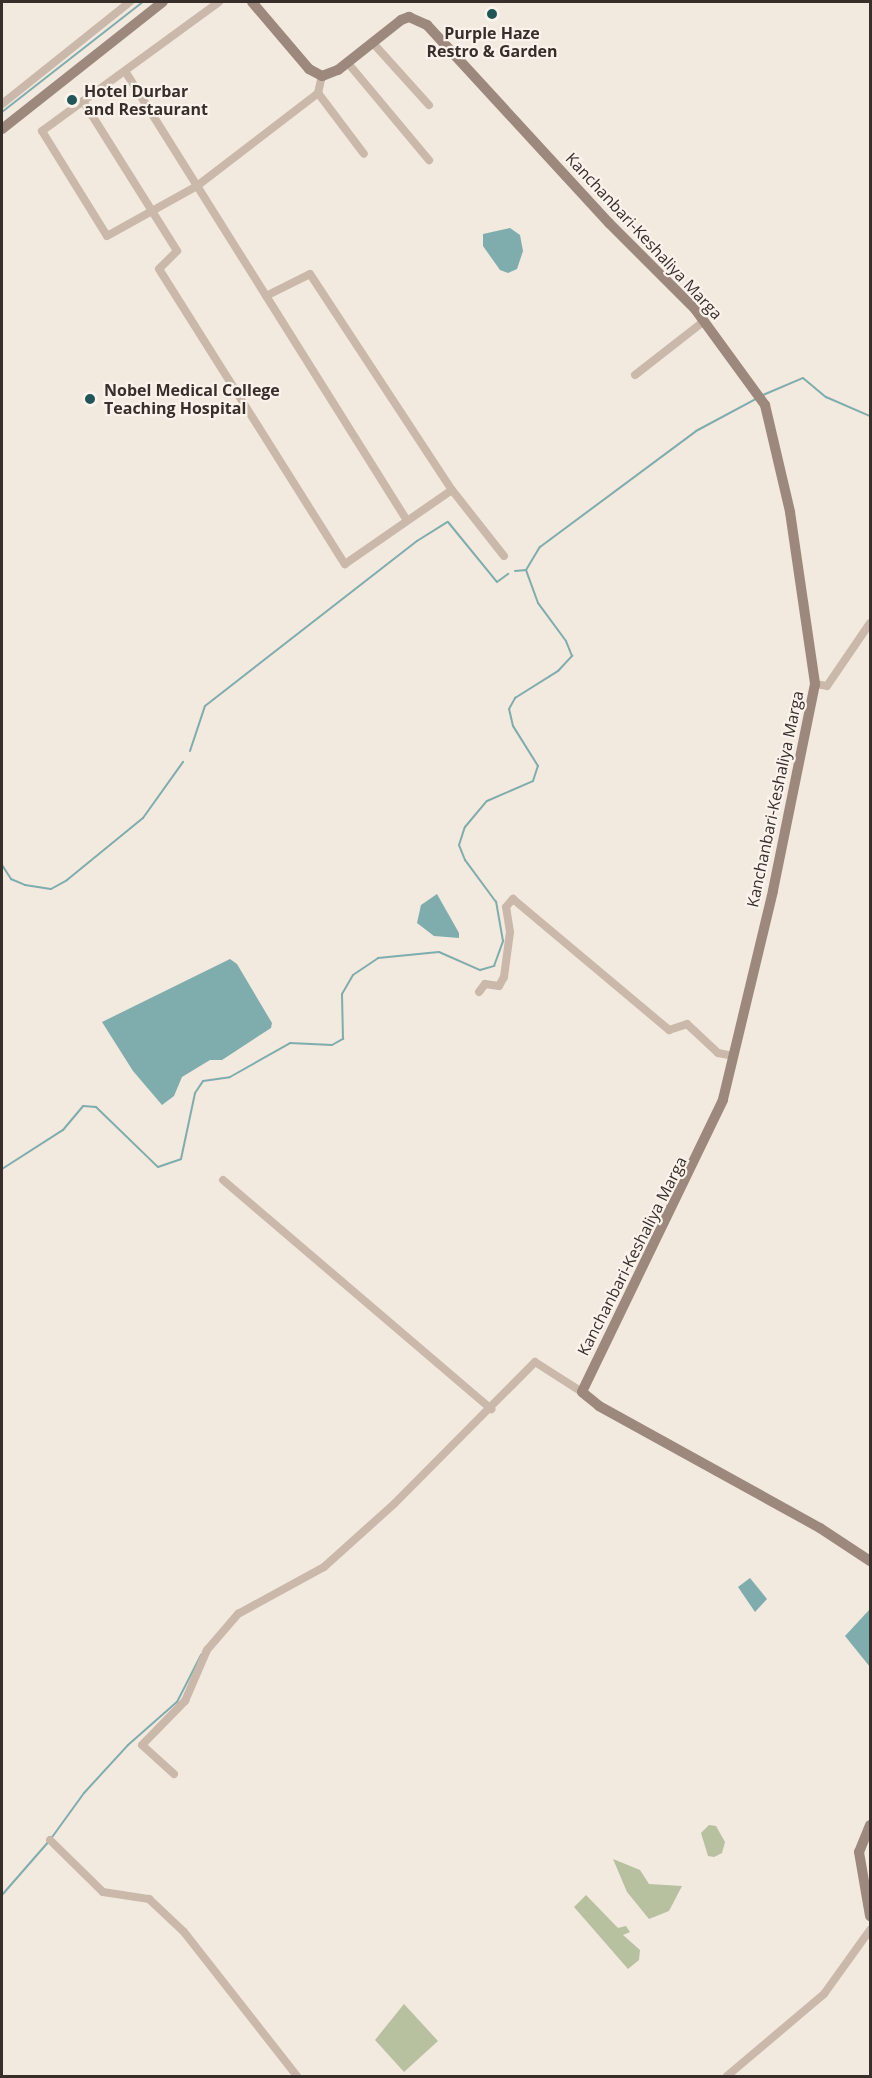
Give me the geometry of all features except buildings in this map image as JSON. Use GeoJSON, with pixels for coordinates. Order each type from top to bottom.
{"type":"FeatureCollection","features":[{"type":"Feature","properties":{"kind":"street"},"geometry":{"type":"LineString","coordinates":[[2,104],[130,2]]}},
{"type":"Feature","properties":{"kind":"street"},"geometry":{"type":"LineString","coordinates":[[2,129],[163,2]]}},
{"type":"Feature","properties":{"kind":"street"},"geometry":{"type":"LineString","coordinates":[[219,2],[42,131],[107,236],[197,186],[318,93],[321,76],[309,69],[252,2]]}},
{"type":"Feature","properties":{"kind":"street","name":"Kanchanbari-Keshaliya Marga"},"geometry":{"type":"LineString","coordinates":[[321,76],[330,75],[401,20],[409,17],[427,25],[704,321],[751,384],[765,405],[790,512],[815,684],[773,891],[723,1100],[697,1160],[582,1392]]}},
{"type":"Feature","properties":{"kind":"street"},"geometry":{"type":"LineString","coordinates":[[372,42],[429,105]]}},
{"type":"Feature","properties":{"kind":"street"},"geometry":{"type":"LineString","coordinates":[[347,62],[429,160]]}},
{"type":"Feature","properties":{"kind":"street"},"geometry":{"type":"LineString","coordinates":[[125,71],[406,519]]}},
{"type":"Feature","properties":{"kind":"street"},"geometry":{"type":"LineString","coordinates":[[318,93],[364,154]]}},
{"type":"Feature","properties":{"kind":"street"},"geometry":{"type":"LineString","coordinates":[[83,101],[150,212],[177,251],[159,268],[345,564],[406,519],[452,490]]}},
{"type":"Feature","properties":{"kind":"street"},"geometry":{"type":"LineString","coordinates":[[266,296],[310,274],[452,490],[504,556]]}},
{"type":"Feature","properties":{"kind":"street"},"geometry":{"type":"LineString","coordinates":[[635,375],[704,321]]}},
{"type":"Feature","properties":{"kind":"street"},"geometry":{"type":"LineString","coordinates":[[815,684],[827,686],[870,624]]}},
{"type":"Feature","properties":{"kind":"street"},"geometry":{"type":"LineString","coordinates":[[479,992],[485,984],[499,986],[504,977],[510,932],[506,908],[513,899],[669,1030],[687,1024],[718,1053],[733,1056]]}},
{"type":"Feature","properties":{"kind":"street"},"geometry":{"type":"LineString","coordinates":[[223,1180],[491,1408]]}},
{"type":"Feature","properties":{"kind":"street"},"geometry":{"type":"LineString","coordinates":[[174,1774],[142,1745],[185,1701],[207,1650],[238,1614],[324,1567],[491,1408],[535,1362],[582,1392],[599,1406],[820,1528],[870,1561]]}},
{"type":"Feature","properties":{"kind":"street"},"geometry":{"type":"LineString","coordinates":[[870,1825],[859,1852],[870,1916]]}},
{"type":"Feature","properties":{"kind":"street"},"geometry":{"type":"LineString","coordinates":[[50,1840],[103,1892],[149,1899],[184,1932],[297,2076]]}},
{"type":"Feature","properties":{"kind":"street"},"geometry":{"type":"LineString","coordinates":[[727,2076],[824,1994],[870,1929]]}},
{"type":"Feature","properties":{"kind":"green space"},"geometry":{"type":"Polygon","coordinates":[[[709,1825],[716,1826],[725,1842],[722,1853],[714,1857],[708,1856],[701,1833],[709,1825]]]}},
{"type":"Feature","properties":{"kind":"green space"},"geometry":{"type":"Polygon","coordinates":[[[613,1859],[640,1870],[649,1884],[682,1886],[669,1911],[649,1919],[627,1892],[613,1859]]]}},
{"type":"Feature","properties":{"kind":"green space"},"geometry":{"type":"Polygon","coordinates":[[[586,1895],[618,1928],[626,1926],[630,1932],[623,1935],[640,1950],[639,1960],[628,1969],[574,1907],[586,1895]]]}},
{"type":"Feature","properties":{"kind":"green space"},"geometry":{"type":"Polygon","coordinates":[[[404,2004],[438,2041],[404,2072],[375,2040],[404,2004]]]}},
{"type":"Feature","properties":{"kind":"water"},"geometry":{"type":"Polygon","coordinates":[[[510,228],[520,235],[523,251],[517,269],[508,273],[500,270],[483,246],[483,234],[510,228]]]}},
{"type":"Feature","properties":{"kind":"water"},"geometry":{"type":"Polygon","coordinates":[[[437,894],[459,933],[459,938],[434,936],[417,923],[421,905],[437,894]]]}},
{"type":"Feature","properties":{"kind":"water"},"geometry":{"type":"Polygon","coordinates":[[[230,959],[237,964],[272,1023],[271,1028],[222,1060],[210,1060],[182,1077],[174,1096],[162,1105],[133,1071],[102,1022],[230,959]]]}},
{"type":"Feature","properties":{"kind":"water"},"geometry":{"type":"Polygon","coordinates":[[[750,1578],[767,1599],[755,1612],[738,1587],[750,1578]]]}},
{"type":"Feature","properties":{"kind":"water"},"geometry":{"type":"Polygon","coordinates":[[[870,1609],[870,1667],[845,1636],[870,1609]]]}},
{"type":"Feature","properties":{"kind":"waterway"},"geometry":{"type":"LineString","coordinates":[[2,112],[143,2]]}},
{"type":"Feature","properties":{"kind":"waterway"},"geometry":{"type":"LineString","coordinates":[[763,395],[803,378],[826,397],[870,416]]}},
{"type":"Feature","properties":{"kind":"waterway"},"geometry":{"type":"LineString","coordinates":[[2,1169],[63,1130],[83,1106],[96,1107],[158,1167],[181,1159],[195,1093],[203,1081],[230,1077],[290,1043],[332,1045],[343,1039],[342,994],[353,975],[378,958],[439,952],[480,970],[494,966],[503,941],[496,902],[465,860],[459,845],[465,827],[487,801],[533,781],[538,766],[513,726],[509,709],[515,698],[558,671],[572,656],[566,641],[538,603],[526,570],[540,547],[696,431],[756,399]]}},
{"type":"Feature","properties":{"kind":"waterway"},"geometry":{"type":"LineString","coordinates":[[190,751],[205,706],[417,541],[448,522],[497,582],[508,574]]}},
{"type":"Feature","properties":{"kind":"waterway"},"geometry":{"type":"LineString","coordinates":[[515,571],[526,570]]}},
{"type":"Feature","properties":{"kind":"waterway"},"geometry":{"type":"LineString","coordinates":[[2,865],[11,879],[25,885],[51,889],[67,880],[143,818],[183,762]]}},
{"type":"Feature","properties":{"kind":"waterway"},"geometry":{"type":"LineString","coordinates":[[2,1895],[50,1840],[84,1793],[128,1745],[177,1702],[201,1655]]}},
{"type":"Feature","properties":{"kind":"place","name":"Purple Haze Restro & Garden"},"geometry":{"type":"Point","coordinates":[492,14]}},
{"type":"Feature","properties":{"kind":"place","name":"Hotel Durbar and Restaurant"},"geometry":{"type":"Point","coordinates":[72,100]}},
{"type":"Feature","properties":{"kind":"place","name":"Nobel Medical College Teaching Hospital"},"geometry":{"type":"Point","coordinates":[90,399]}}]}
